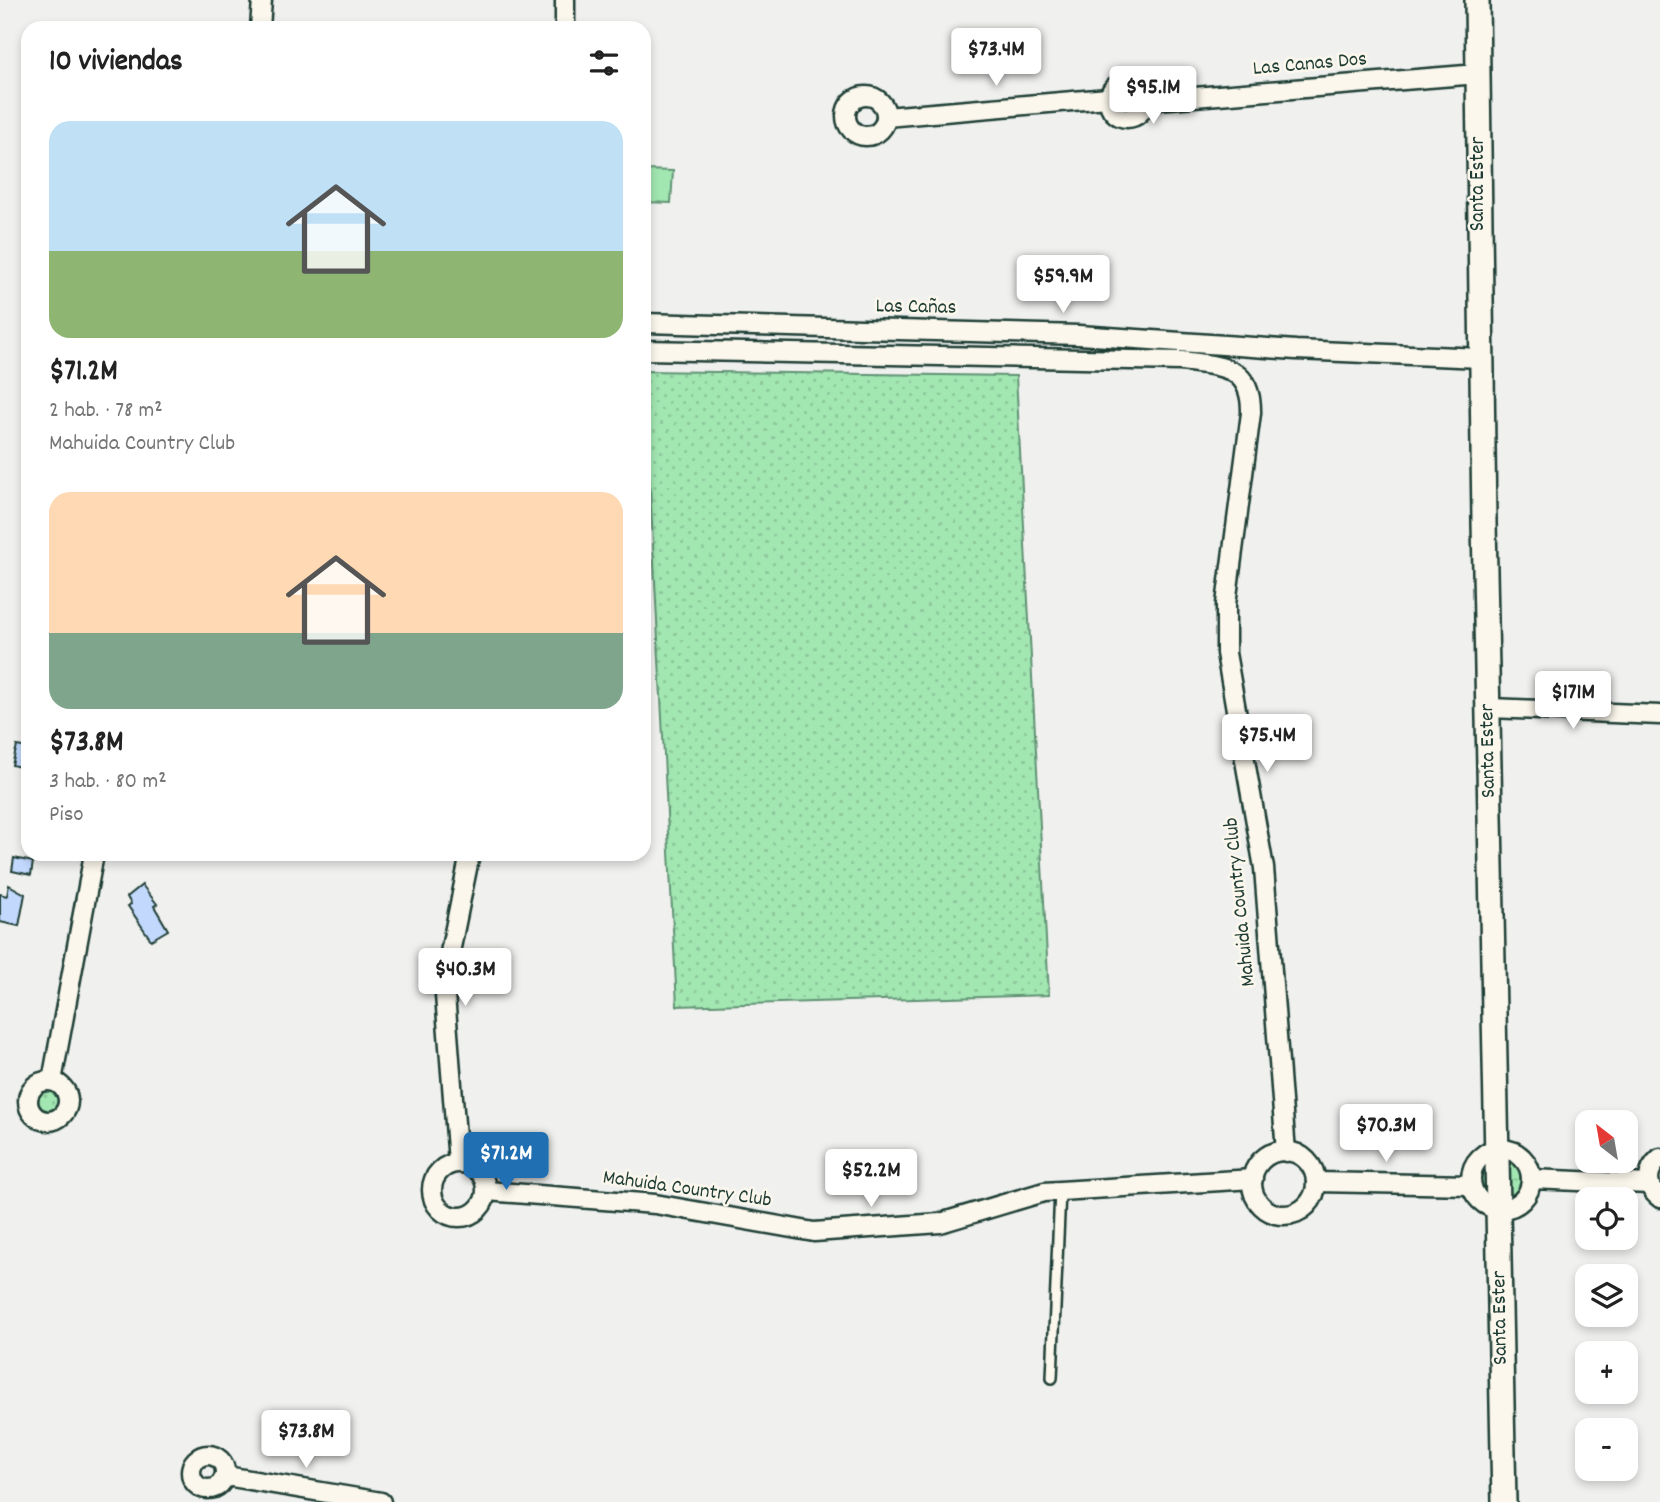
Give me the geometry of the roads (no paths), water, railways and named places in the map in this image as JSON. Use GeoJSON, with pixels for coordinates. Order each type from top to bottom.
{"type":"FeatureCollection","features":[{"type":"Feature","properties":{"kind":"street"},"geometry":{"type":"LineString","coordinates":[[260,21],[262,0]]}},
{"type":"Feature","properties":{"kind":"street"},"geometry":{"type":"LineString","coordinates":[[565,0],[565,21]]}},
{"type":"Feature","properties":{"kind":"street","name":"Santa Ester"},"geometry":{"type":"LineString","coordinates":[[1477,0],[1481,358],[1504,1502]]}},
{"type":"Feature","properties":{"kind":"street","name":"Las Canas Dos"},"geometry":{"type":"LineString","coordinates":[[1145,101],[1478,74]]}},
{"type":"Feature","properties":{"kind":"street"},"geometry":{"type":"LineString","coordinates":[[1125,81],[1141,89],[1145,101],[1141,111],[1125,118],[1111,109],[1108,98],[1114,87],[1125,81]]}},
{"type":"Feature","properties":{"kind":"street"},"geometry":{"type":"LineString","coordinates":[[886,117],[1108,98]]}},
{"type":"Feature","properties":{"kind":"street","name":"Las Cañas"},"geometry":{"type":"LineString","coordinates":[[651,323],[1079,335],[1296,350],[1481,358]]}},
{"type":"Feature","properties":{"kind":"street","name":"Mahuida Country Club"},"geometry":{"type":"LineString","coordinates":[[651,350],[1181,361],[1232,371],[1244,380],[1251,399],[1226,604],[1226,653],[1264,868],[1286,1152]]}},
{"type":"Feature","properties":{"kind":"street"},"geometry":{"type":"LineString","coordinates":[[1489,708],[1660,715]]}},
{"type":"Feature","properties":{"kind":"street"},"geometry":{"type":"LineString","coordinates":[[52,1081],[93,861]]}},
{"type":"Feature","properties":{"kind":"street"},"geometry":{"type":"LineString","coordinates":[[458,1162],[444,982],[469,861]]}},
{"type":"Feature","properties":{"kind":"street"},"geometry":{"type":"LineString","coordinates":[[1498,1150],[1507,1150],[1524,1161],[1531,1179],[1525,1197],[1509,1208],[1499,1209],[1481,1202],[1471,1185],[1474,1166],[1480,1158],[1498,1150]]}},
{"type":"Feature","properties":{"kind":"street"},"geometry":{"type":"LineString","coordinates":[[1286,1152],[1295,1154],[1310,1165],[1316,1182],[1315,1191],[1305,1208],[1297,1213],[1278,1215],[1261,1206],[1253,1188],[1253,1179],[1261,1162],[1268,1156],[1286,1152]]}},
{"type":"Feature","properties":{"kind":"street"},"geometry":{"type":"LineString","coordinates":[[1531,1179],[1655,1191],[1650,1170],[1660,1158]]}},
{"type":"Feature","properties":{"kind":"street"},"geometry":{"type":"LineString","coordinates":[[458,1162],[475,1167],[484,1177],[487,1191],[477,1210],[467,1216],[446,1214],[439,1208],[432,1188],[441,1169],[458,1162]]}},
{"type":"Feature","properties":{"kind":"street","name":"Mahuida Country Club"},"geometry":{"type":"LineString","coordinates":[[487,1191],[655,1204],[814,1232],[940,1223],[1044,1192],[1253,1179]]}},
{"type":"Feature","properties":{"kind":"street"},"geometry":{"type":"LineString","coordinates":[[1316,1182],[1471,1185]]}},
{"type":"Feature","properties":{"kind":"street"},"geometry":{"type":"LineString","coordinates":[[216,1456],[224,1465],[226,1476],[220,1485],[204,1496],[192,1479],[192,1467],[199,1458],[216,1456]]}},
{"type":"Feature","properties":{"kind":"street"},"geometry":{"type":"LineString","coordinates":[[226,1476],[381,1502]]}},
{"type":"Feature","properties":{"kind":"lane"},"geometry":{"type":"LineString","coordinates":[[1052,1378],[1060,1191]]}}]}
